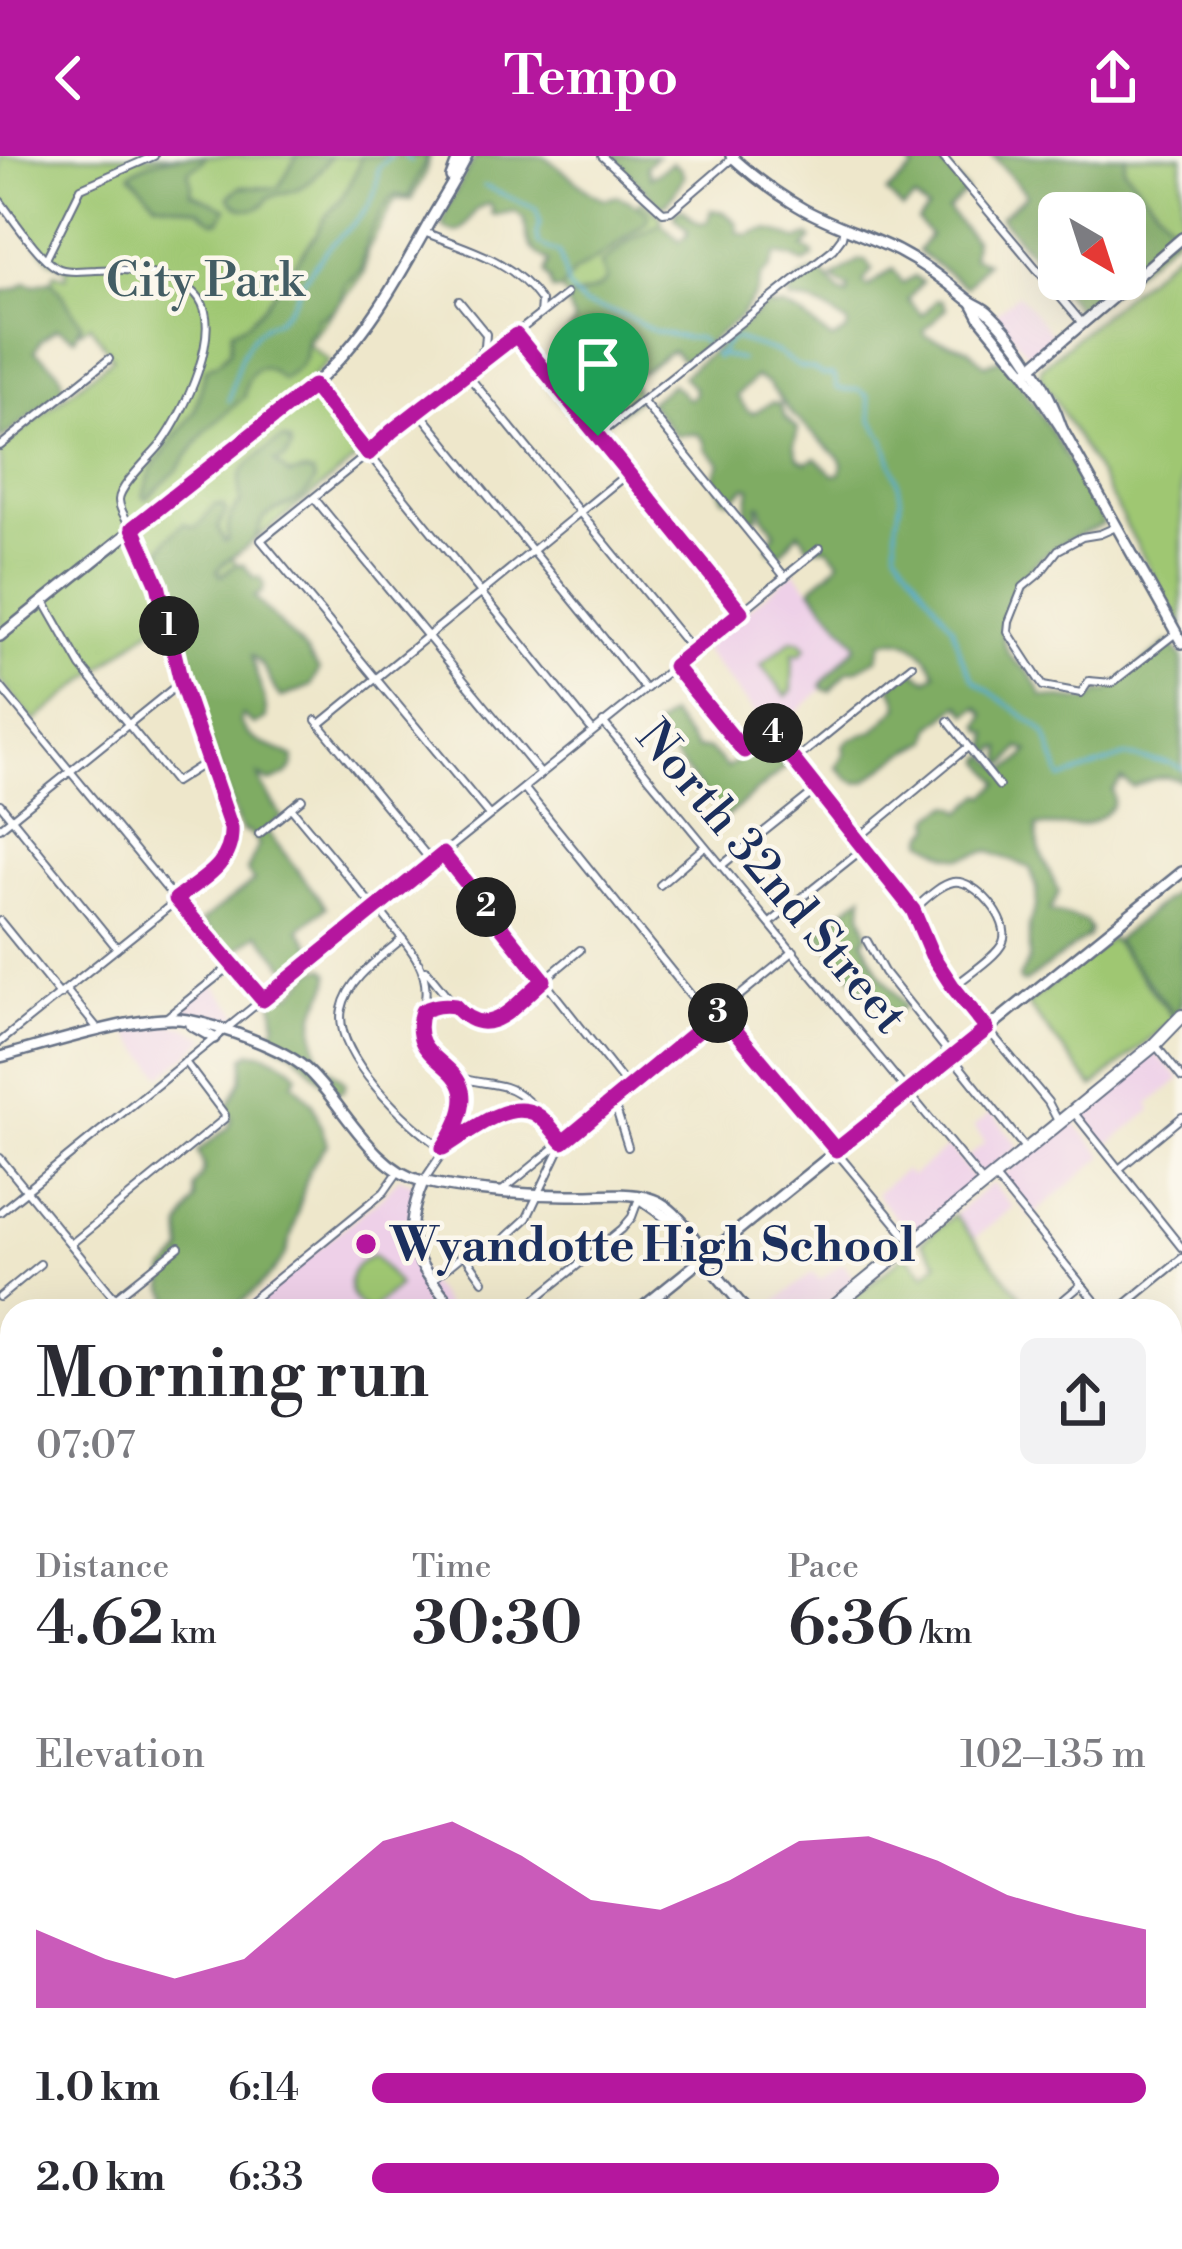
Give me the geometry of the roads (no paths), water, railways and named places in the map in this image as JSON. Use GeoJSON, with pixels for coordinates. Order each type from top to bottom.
{"type":"FeatureCollection","features":[{"type":"Feature","properties":{"kind":"main road"},"geometry":{"type":"LineString","coordinates":[[0,636],[313,386],[344,356],[377,315],[463,156]]}},
{"type":"Feature","properties":{"kind":"main road"},"geometry":{"type":"LineString","coordinates":[[733,157],[808,212],[905,254],[972,304],[986,309],[1058,416],[1179,638]]}},
{"type":"Feature","properties":{"kind":"main road"},"geometry":{"type":"LineString","coordinates":[[1028,370],[1182,238]]}},
{"type":"Feature","properties":{"kind":"main road"},"geometry":{"type":"LineString","coordinates":[[653,1299],[1182,872]]}},
{"type":"Feature","properties":{"kind":"main road"},"geometry":{"type":"LineString","coordinates":[[1154,1044],[1182,1016]]}},
{"type":"Feature","properties":{"kind":"main road"},"geometry":{"type":"LineString","coordinates":[[0,1057],[166,1017],[188,1020],[218,1035],[270,1047],[296,1061],[382,1159],[399,1172],[423,1181],[502,1191],[639,1198],[663,1213],[737,1299]]}},
{"type":"Feature","properties":{"kind":"main road"},"geometry":{"type":"LineString","coordinates":[[844,1299],[1182,1025]]}},
{"type":"Feature","properties":{"kind":"main road"},"geometry":{"type":"LineString","coordinates":[[423,1181],[411,1237],[418,1262],[446,1299]]}},
{"type":"Feature","properties":{"kind":"street"},"geometry":{"type":"LineString","coordinates":[[46,259],[81,188],[154,156]]}},
{"type":"Feature","properties":{"kind":"street"},"geometry":{"type":"LineString","coordinates":[[602,156],[663,212],[671,211],[733,157]]}},
{"type":"Feature","properties":{"kind":"street"},"geometry":{"type":"LineString","coordinates":[[942,156],[1082,323]]}},
{"type":"Feature","properties":{"kind":"street"},"geometry":{"type":"LineString","coordinates":[[0,201],[58,269],[118,269],[168,279],[186,286],[202,303],[204,346],[183,408],[166,438],[120,493],[121,508],[158,585],[181,682],[231,828],[232,846],[222,863],[0,1041]]}},
{"type":"Feature","properties":{"kind":"street"},"geometry":{"type":"LineString","coordinates":[[598,436],[833,249],[844,227]]}},
{"type":"Feature","properties":{"kind":"street"},"geometry":{"type":"LineString","coordinates":[[424,232],[487,255],[518,274],[541,301],[539,316]]}},
{"type":"Feature","properties":{"kind":"street"},"geometry":{"type":"LineString","coordinates":[[489,815],[262,540],[566,294]]}},
{"type":"Feature","properties":{"kind":"street"},"geometry":{"type":"LineString","coordinates":[[459,301],[486,334],[485,347],[466,374]]}},
{"type":"Feature","properties":{"kind":"street"},"geometry":{"type":"LineString","coordinates":[[558,387],[624,332]]}},
{"type":"Feature","properties":{"kind":"street"},"geometry":{"type":"LineString","coordinates":[[516,335],[741,612]]}},
{"type":"Feature","properties":{"kind":"street"},"geometry":{"type":"LineString","coordinates":[[0,446],[109,359]]}},
{"type":"Feature","properties":{"kind":"street"},"geometry":{"type":"LineString","coordinates":[[466,374],[694,651]]}},
{"type":"Feature","properties":{"kind":"street","name":"North 32nd Street"},"geometry":{"type":"LineString","coordinates":[[313,386],[593,731]]}},
{"type":"Feature","properties":{"kind":"street"},"geometry":{"type":"LineString","coordinates":[[642,401],[785,577]]}},
{"type":"Feature","properties":{"kind":"street"},"geometry":{"type":"LineString","coordinates":[[419,411],[645,689]]}},
{"type":"Feature","properties":{"kind":"street"},"geometry":{"type":"LineString","coordinates":[[432,862],[318,722],[628,473]]}},
{"type":"Feature","properties":{"kind":"street"},"geometry":{"type":"LineString","coordinates":[[314,498],[541,774]]}},
{"type":"Feature","properties":{"kind":"street"},"geometry":{"type":"LineString","coordinates":[[1116,527],[1082,537],[1049,558],[1023,587],[1009,622],[1011,640],[1042,686],[1081,693],[1089,681],[1112,683],[1179,638]]}},
{"type":"Feature","properties":{"kind":"street"},"geometry":{"type":"LineString","coordinates":[[0,1212],[820,548]]}},
{"type":"Feature","properties":{"kind":"street"},"geometry":{"type":"LineString","coordinates":[[44,602],[80,666],[176,782],[208,761]]}},
{"type":"Feature","properties":{"kind":"street"},"geometry":{"type":"LineString","coordinates":[[794,760],[912,665]]}},
{"type":"Feature","properties":{"kind":"street"},"geometry":{"type":"LineString","coordinates":[[674,666],[741,749],[748,750],[771,732],[913,910],[932,955],[953,987],[1048,1102],[1059,1123]]}},
{"type":"Feature","properties":{"kind":"street"},"geometry":{"type":"LineString","coordinates":[[0,828],[181,682]]}},
{"type":"Feature","properties":{"kind":"street"},"geometry":{"type":"LineString","coordinates":[[0,686],[263,1000]]}},
{"type":"Feature","properties":{"kind":"street"},"geometry":{"type":"LineString","coordinates":[[947,721],[999,786]]}},
{"type":"Feature","properties":{"kind":"street","name":"North 32nd Street"},"geometry":{"type":"LineString","coordinates":[[604,722],[908,1092],[1093,1299]]}},
{"type":"Feature","properties":{"kind":"street"},"geometry":{"type":"LineString","coordinates":[[857,839],[968,747]]}},
{"type":"Feature","properties":{"kind":"street"},"geometry":{"type":"LineString","coordinates":[[524,788],[711,1019]]}},
{"type":"Feature","properties":{"kind":"street"},"geometry":{"type":"LineString","coordinates":[[721,866],[817,789]]}},
{"type":"Feature","properties":{"kind":"street"},"geometry":{"type":"LineString","coordinates":[[259,834],[302,799]]}},
{"type":"Feature","properties":{"kind":"street"},"geometry":{"type":"LineString","coordinates":[[0,804],[117,948]]}},
{"type":"Feature","properties":{"kind":"street"},"geometry":{"type":"LineString","coordinates":[[291,808],[375,909]]}},
{"type":"Feature","properties":{"kind":"street"},"geometry":{"type":"LineString","coordinates":[[660,885],[704,847]]}},
{"type":"Feature","properties":{"kind":"street"},"geometry":{"type":"LineString","coordinates":[[770,923],[864,848]]}},
{"type":"Feature","properties":{"kind":"street"},"geometry":{"type":"LineString","coordinates":[[443,854],[628,1087]]}},
{"type":"Feature","properties":{"kind":"street"},"geometry":{"type":"LineString","coordinates":[[913,910],[947,884],[960,881],[971,885],[999,916],[1005,932],[1001,946],[953,987]]}},
{"type":"Feature","properties":{"kind":"street"},"geometry":{"type":"LineString","coordinates":[[385,917],[465,1018],[478,1024],[495,1021],[580,950]]}},
{"type":"Feature","properties":{"kind":"street"},"geometry":{"type":"LineString","coordinates":[[0,921],[100,1032]]}},
{"type":"Feature","properties":{"kind":"street"},"geometry":{"type":"LineString","coordinates":[[402,939],[352,986],[342,1009],[342,1027],[375,1084],[404,1118],[443,1148]]}},
{"type":"Feature","properties":{"kind":"street"},"geometry":{"type":"LineString","coordinates":[[867,941],[884,972],[1026,1149]]}},
{"type":"Feature","properties":{"kind":"street"},"geometry":{"type":"LineString","coordinates":[[502,1191],[794,951]]}},
{"type":"Feature","properties":{"kind":"street"},"geometry":{"type":"LineString","coordinates":[[420,962],[426,983],[418,1025],[424,1044],[441,1066],[456,1076],[504,1086],[521,1096],[563,1142]]}},
{"type":"Feature","properties":{"kind":"street"},"geometry":{"type":"LineString","coordinates":[[166,1017],[232,964]]}},
{"type":"Feature","properties":{"kind":"street"},"geometry":{"type":"LineString","coordinates":[[422,1011],[455,1006]]}},
{"type":"Feature","properties":{"kind":"street"},"geometry":{"type":"LineString","coordinates":[[720,1012],[912,1243]]}},
{"type":"Feature","properties":{"kind":"street"},"geometry":{"type":"LineString","coordinates":[[1154,1044],[1182,1078]]}},
{"type":"Feature","properties":{"kind":"street"},"geometry":{"type":"LineString","coordinates":[[71,1244],[224,1119],[184,1062]]}},
{"type":"Feature","properties":{"kind":"street"},"geometry":{"type":"LineString","coordinates":[[456,1076],[464,1105]]}},
{"type":"Feature","properties":{"kind":"street"},"geometry":{"type":"LineString","coordinates":[[423,1181],[460,1120],[468,1093],[482,1084]]}},
{"type":"Feature","properties":{"kind":"street"},"geometry":{"type":"LineString","coordinates":[[519,1109],[521,1096]]}},
{"type":"Feature","properties":{"kind":"street"},"geometry":{"type":"LineString","coordinates":[[610,1102],[628,1147]]}},
{"type":"Feature","properties":{"kind":"street"},"geometry":{"type":"LineString","coordinates":[[443,1148],[506,1112],[519,1109],[541,1116]]}},
{"type":"Feature","properties":{"kind":"street"},"geometry":{"type":"LineString","coordinates":[[1072,1112],[1182,1248]]}},
{"type":"Feature","properties":{"kind":"street"},"geometry":{"type":"LineString","coordinates":[[1119,1169],[1182,1117]]}},
{"type":"Feature","properties":{"kind":"street"},"geometry":{"type":"LineString","coordinates":[[431,1281],[464,1254],[502,1241],[527,1218],[563,1142]]}},
{"type":"Feature","properties":{"kind":"street"},"geometry":{"type":"LineString","coordinates":[[0,1158],[115,1298],[179,1246]]}},
{"type":"Feature","properties":{"kind":"street"},"geometry":{"type":"LineString","coordinates":[[253,1299],[384,1192],[399,1172]]}},
{"type":"Feature","properties":{"kind":"street"},"geometry":{"type":"LineString","coordinates":[[536,1299],[622,1228],[639,1198]]}},
{"type":"Feature","properties":{"kind":"street"},"geometry":{"type":"LineString","coordinates":[[464,1254],[483,1281]]}},
{"type":"Feature","properties":{"kind":"street"},"geometry":{"type":"LineString","coordinates":[[1132,1299],[1182,1258]]}},
{"type":"Feature","properties":{"kind":"street"},"geometry":{"type":"LineString","coordinates":[[0,1297],[40,1264]]}},
{"type":"Feature","properties":{"kind":"street"},"geometry":{"type":"LineString","coordinates":[[1065,1299],[1082,1285]]}},
{"type":"Feature","properties":{"kind":"waterway"},"geometry":{"type":"LineString","coordinates":[[229,401],[249,342],[278,320],[318,261],[360,218],[373,197],[378,168],[391,156]]}},
{"type":"Feature","properties":{"kind":"waterway"},"geometry":{"type":"LineString","coordinates":[[404,156],[411,161]]}},
{"type":"Feature","properties":{"kind":"waterway"},"geometry":{"type":"LineString","coordinates":[[484,186],[536,209],[539,244],[559,253],[569,289],[583,304],[626,316],[654,331],[703,342]]}},
{"type":"Feature","properties":{"kind":"waterway"},"geometry":{"type":"LineString","coordinates":[[714,353],[717,358],[728,341],[736,339],[778,353],[799,367],[834,375],[838,389],[859,390],[868,396],[901,498],[896,549],[952,626],[974,680],[1046,735],[1061,779],[1125,756],[1182,769]]}},
{"type":"Feature","properties":{"kind":"waterway"},"geometry":{"type":"LineString","coordinates":[[721,355],[741,360]]}},
{"type":"Feature","properties":{"kind":"place","name":"Wyandotte High School"},"geometry":{"type":"Point","coordinates":[366,1244]}},
{"type":"Feature","properties":{"kind":"park label","name":"City Park"},"geometry":{"type":"Point","coordinates":[205,279]}}]}
